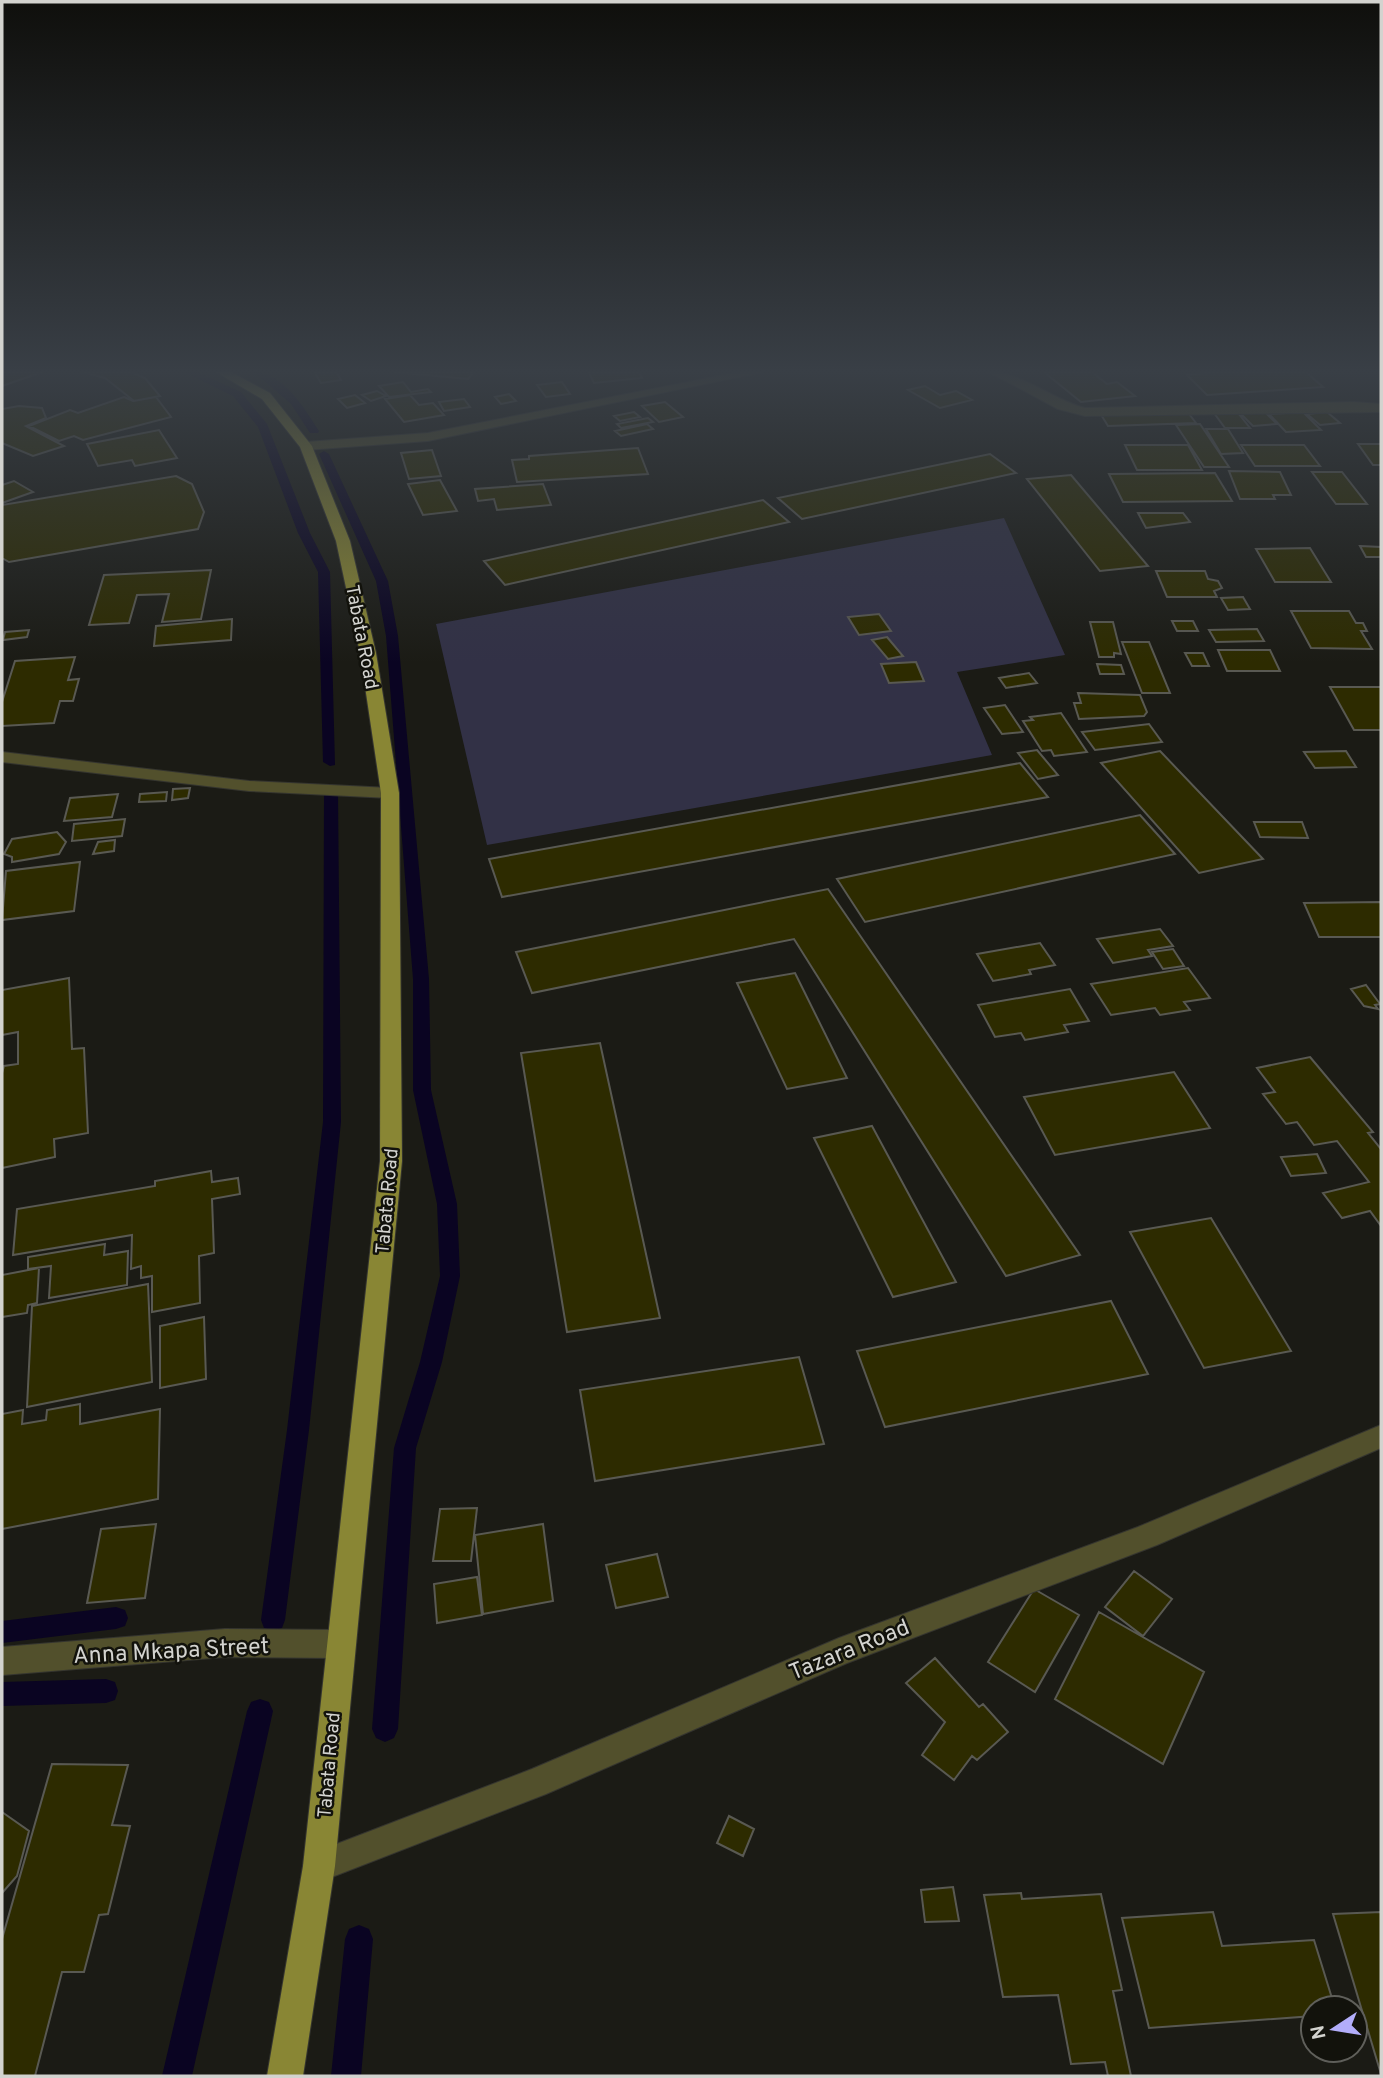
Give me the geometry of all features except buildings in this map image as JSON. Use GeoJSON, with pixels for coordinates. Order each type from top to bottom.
{"type":"FeatureCollection","features":[{"type":"Feature","properties":{"kind":"main road","name":"Tabata Road"},"geometry":{"type":"LineString","coordinates":[[285,2076],[319,1866],[391,1161],[390,793],[368,653],[343,541],[315,469]]}},
{"type":"Feature","properties":{"kind":"street"},"geometry":{"type":"LineString","coordinates":[[2,757],[249,786],[390,793]]}},
{"type":"Feature","properties":{"kind":"street","name":"Tazara Road"},"geometry":{"type":"LineString","coordinates":[[319,1866],[535,1783],[839,1652],[1147,1536],[1381,1436]]}},
{"type":"Feature","properties":{"kind":"street","name":"Anna Mkapa Street"},"geometry":{"type":"LineString","coordinates":[[2,1661],[225,1643],[340,1644]]}},
{"type":"Feature","properties":{"kind":"shaded area"},"geometry":{"type":"Polygon","coordinates":[[[1004,518],[1065,655],[957,672],[992,755],[487,845],[436,624],[1004,518]]]}},
{"type":"Feature","properties":{"kind":"waterway"},"geometry":{"type":"LineString","coordinates":[[279,469],[304,533],[324,572],[330,762]]}},
{"type":"Feature","properties":{"kind":"waterway"},"geometry":{"type":"LineString","coordinates":[[331,469],[382,581],[392,636],[421,979],[422,1090],[447,1204],[450,1276],[431,1362],[405,1448],[385,1729]]}},
{"type":"Feature","properties":{"kind":"waterway"},"geometry":{"type":"LineString","coordinates":[[273,1620],[298,1430],[332,1122],[331,792]]}},
{"type":"Feature","properties":{"kind":"waterway"},"geometry":{"type":"LineString","coordinates":[[2,1632],[116,1618]]}},
{"type":"Feature","properties":{"kind":"waterway"},"geometry":{"type":"LineString","coordinates":[[2,1694],[106,1691]]}},
{"type":"Feature","properties":{"kind":"waterway"},"geometry":{"type":"LineString","coordinates":[[177,2076],[260,1711]]}},
{"type":"Feature","properties":{"kind":"waterway"},"geometry":{"type":"LineString","coordinates":[[346,2076],[359,1939]]}}]}
